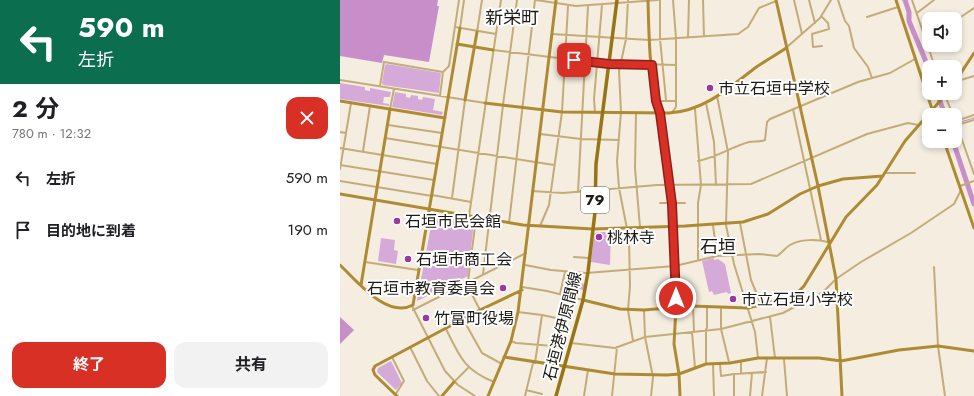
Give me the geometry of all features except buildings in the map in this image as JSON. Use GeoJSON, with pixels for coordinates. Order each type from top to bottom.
{"type":"FeatureCollection","features":[{"type":"Feature","properties":{"kind":"main road","name":"石垣港伊原間線"},"geometry":{"type":"LineString","coordinates":[[556,396],[583,300],[588,272],[593,229],[594,190],[599,139],[617,1]]}},
{"type":"Feature","properties":{"kind":"street"},"geometry":{"type":"LineString","coordinates":[[440,96],[443,72],[449,66],[459,0]]}},
{"type":"Feature","properties":{"kind":"street"},"geometry":{"type":"LineString","coordinates":[[464,0],[415,300],[412,306],[426,338],[445,371],[454,382],[475,396]]}},
{"type":"Feature","properties":{"kind":"street"},"geometry":{"type":"LineString","coordinates":[[452,198],[458,150],[482,0]]}},
{"type":"Feature","properties":{"kind":"street"},"geometry":{"type":"LineString","coordinates":[[469,217],[501,0]]}},
{"type":"Feature","properties":{"kind":"street"},"geometry":{"type":"LineString","coordinates":[[484,274],[503,106],[517,0]]}},
{"type":"Feature","properties":{"kind":"street"},"geometry":{"type":"LineString","coordinates":[[509,223],[535,0],[556,2],[568,6],[588,6],[617,1],[659,0],[660,39],[666,100]]}},
{"type":"Feature","properties":{"kind":"street"},"geometry":{"type":"LineString","coordinates":[[648,0],[649,40],[656,101],[660,113],[672,204],[676,308],[674,344],[679,374],[680,396]]}},
{"type":"Feature","properties":{"kind":"street"},"geometry":{"type":"LineString","coordinates":[[669,114],[674,111],[676,107],[676,38],[673,0]]}},
{"type":"Feature","properties":{"kind":"street"},"geometry":{"type":"LineString","coordinates":[[688,37],[689,0]]}},
{"type":"Feature","properties":{"kind":"street"},"geometry":{"type":"LineString","coordinates":[[703,0],[704,36]]}},
{"type":"Feature","properties":{"kind":"street"},"geometry":{"type":"LineString","coordinates":[[794,0],[802,34]]}},
{"type":"Feature","properties":{"kind":"street"},"geometry":{"type":"LineString","coordinates":[[809,0],[815,23]]}},
{"type":"Feature","properties":{"kind":"street"},"geometry":{"type":"LineString","coordinates":[[340,80],[503,106],[562,112],[583,113],[603,111],[669,114],[684,112],[695,109],[706,103],[786,48],[822,17],[832,0]]}},
{"type":"Feature","properties":{"kind":"street"},"geometry":{"type":"LineString","coordinates":[[838,0],[845,21],[849,26],[854,48],[868,67],[872,78]]}},
{"type":"Feature","properties":{"kind":"street"},"geometry":{"type":"LineString","coordinates":[[896,0],[934,108]]}},
{"type":"Feature","properties":{"kind":"street"},"geometry":{"type":"LineString","coordinates":[[912,0],[922,29]]}},
{"type":"Feature","properties":{"kind":"street"},"geometry":{"type":"LineString","coordinates":[[917,13],[934,0]]}},
{"type":"Feature","properties":{"kind":"street"},"geometry":{"type":"LineString","coordinates":[[628,1],[626,39],[622,64],[619,71],[621,112],[617,161],[619,188],[627,228],[630,270],[628,310],[633,341]]}},
{"type":"Feature","properties":{"kind":"street"},"geometry":{"type":"LineString","coordinates":[[552,34],[649,40],[738,34],[743,32],[753,21],[759,8],[776,1],[830,243],[836,280],[842,396]]}},
{"type":"Feature","properties":{"kind":"street"},"geometry":{"type":"LineString","coordinates":[[488,396],[511,340],[522,289],[535,163],[556,2]]}},
{"type":"Feature","properties":{"kind":"street"},"geometry":{"type":"LineString","coordinates":[[595,112],[594,99],[602,4]]}},
{"type":"Feature","properties":{"kind":"street"},"geometry":{"type":"LineString","coordinates":[[540,226],[549,205],[562,112],[568,6]]}},
{"type":"Feature","properties":{"kind":"street"},"geometry":{"type":"LineString","coordinates":[[578,192],[588,6]]}},
{"type":"Feature","properties":{"kind":"street"},"geometry":{"type":"LineString","coordinates":[[867,17],[898,7]]}},
{"type":"Feature","properties":{"kind":"street"},"geometry":{"type":"LineString","coordinates":[[962,16],[974,8]]}},
{"type":"Feature","properties":{"kind":"street"},"geometry":{"type":"LineString","coordinates":[[822,17],[828,23],[829,29],[812,34],[813,47],[822,46]]}},
{"type":"Feature","properties":{"kind":"street"},"geometry":{"type":"LineString","coordinates":[[455,28],[496,34]]}},
{"type":"Feature","properties":{"kind":"street"},"geometry":{"type":"LineString","coordinates":[[457,44],[529,55],[598,63],[676,65]]}},
{"type":"Feature","properties":{"kind":"street"},"geometry":{"type":"LineString","coordinates":[[962,72],[974,53]]}},
{"type":"Feature","properties":{"kind":"street"},"geometry":{"type":"LineString","coordinates":[[698,161],[716,157],[748,142],[763,141],[765,140],[767,122],[799,106],[872,78],[894,72],[916,58]]}},
{"type":"Feature","properties":{"kind":"street"},"geometry":{"type":"LineString","coordinates":[[380,86],[384,62],[443,72]]}},
{"type":"Feature","properties":{"kind":"street"},"geometry":{"type":"LineString","coordinates":[[962,80],[974,76]]}},
{"type":"Feature","properties":{"kind":"street"},"geometry":{"type":"LineString","coordinates":[[361,285],[394,89]]}},
{"type":"Feature","properties":{"kind":"street"},"geometry":{"type":"LineString","coordinates":[[717,96],[728,152],[726,225],[732,256],[752,321],[758,358]]}},
{"type":"Feature","properties":{"kind":"street"},"geometry":{"type":"LineString","coordinates":[[934,108],[940,100]]}},
{"type":"Feature","properties":{"kind":"street"},"geometry":{"type":"LineString","coordinates":[[340,101],[445,118]]}},
{"type":"Feature","properties":{"kind":"street"},"geometry":{"type":"LineString","coordinates":[[656,101],[676,101]]}},
{"type":"Feature","properties":{"kind":"street"},"geometry":{"type":"LineString","coordinates":[[340,169],[342,148],[351,102]]}},
{"type":"Feature","properties":{"kind":"street"},"geometry":{"type":"LineString","coordinates":[[706,103],[716,157],[716,185]]}},
{"type":"Feature","properties":{"kind":"street"},"geometry":{"type":"LineString","coordinates":[[363,151],[370,106]]}},
{"type":"Feature","properties":{"kind":"street"},"geometry":{"type":"LineString","coordinates":[[676,107],[684,112]]}},
{"type":"Feature","properties":{"kind":"street"},"geometry":{"type":"LineString","coordinates":[[695,109],[701,185],[698,204],[698,260]]}},
{"type":"Feature","properties":{"kind":"street"},"geometry":{"type":"LineString","coordinates":[[793,109],[809,190],[821,240]]}},
{"type":"Feature","properties":{"kind":"street"},"geometry":{"type":"LineString","coordinates":[[636,112],[635,168],[640,227]]}},
{"type":"Feature","properties":{"kind":"street"},"geometry":{"type":"LineString","coordinates":[[962,118],[974,115]]}},
{"type":"Feature","properties":{"kind":"street"},"geometry":{"type":"LineString","coordinates":[[962,124],[974,120]]}},
{"type":"Feature","properties":{"kind":"street"},"geometry":{"type":"LineString","coordinates":[[392,356],[404,382],[396,395],[376,377],[373,370],[375,366],[392,356],[445,328],[522,289],[570,295],[583,300],[628,310],[693,307],[721,309],[748,308],[762,306],[790,298],[808,281],[846,217],[872,191],[922,121]]}},
{"type":"Feature","properties":{"kind":"street"},"geometry":{"type":"LineString","coordinates":[[532,191],[551,193],[669,185],[727,186],[755,183],[867,134],[908,123],[918,125]]}},
{"type":"Feature","properties":{"kind":"street"},"geometry":{"type":"LineString","coordinates":[[388,125],[442,133]]}},
{"type":"Feature","properties":{"kind":"street"},"geometry":{"type":"LineString","coordinates":[[340,132],[346,133]]}},
{"type":"Feature","properties":{"kind":"street"},"geometry":{"type":"LineString","coordinates":[[539,134],[581,139],[619,140]]}},
{"type":"Feature","properties":{"kind":"street"},"geometry":{"type":"LineString","coordinates":[[385,138],[554,166]]}},
{"type":"Feature","properties":{"kind":"street"},"geometry":{"type":"LineString","coordinates":[[962,139],[974,174]]}},
{"type":"Feature","properties":{"kind":"street"},"geometry":{"type":"LineString","coordinates":[[342,148],[437,164]]}},
{"type":"Feature","properties":{"kind":"street"},"geometry":{"type":"LineString","coordinates":[[947,148],[962,186],[974,228]]}},
{"type":"Feature","properties":{"kind":"street"},"geometry":{"type":"LineString","coordinates":[[340,165],[434,180]]}},
{"type":"Feature","properties":{"kind":"street"},"geometry":{"type":"LineString","coordinates":[[340,194],[430,208],[469,217],[528,225],[593,229],[699,226],[740,223],[768,214],[809,190],[838,180],[884,174],[915,173]]}},
{"type":"Feature","properties":{"kind":"street"},"geometry":{"type":"LineString","coordinates":[[340,181],[471,202]]}},
{"type":"Feature","properties":{"kind":"street"},"geometry":{"type":"LineString","coordinates":[[571,344],[608,348],[617,347],[645,337],[693,332],[706,329],[721,329],[770,317],[791,309],[816,296],[861,262],[911,234],[954,204],[962,186],[974,182]]}},
{"type":"Feature","properties":{"kind":"street"},"geometry":{"type":"LineString","coordinates":[[660,203],[685,203]]}},
{"type":"Feature","properties":{"kind":"street"},"geometry":{"type":"LineString","coordinates":[[476,218],[467,282],[480,310]]}},
{"type":"Feature","properties":{"kind":"street"},"geometry":{"type":"LineString","coordinates":[[740,223],[751,280],[762,306]]}},
{"type":"Feature","properties":{"kind":"street"},"geometry":{"type":"LineString","coordinates":[[713,225],[717,256]]}},
{"type":"Feature","properties":{"kind":"street"},"geometry":{"type":"LineString","coordinates":[[525,265],[565,272],[630,270],[675,266],[717,256],[746,254],[777,256],[790,245],[809,240],[821,240],[830,243]]}},
{"type":"Feature","properties":{"kind":"street"},"geometry":{"type":"LineString","coordinates":[[413,310],[527,252]]}},
{"type":"Feature","properties":{"kind":"street"},"geometry":{"type":"LineString","coordinates":[[574,257],[590,258]]}},
{"type":"Feature","properties":{"kind":"street"},"geometry":{"type":"LineString","coordinates":[[365,262],[420,270]]}},
{"type":"Feature","properties":{"kind":"street"},"geometry":{"type":"LineString","coordinates":[[340,265],[361,285],[387,306],[395,308],[412,306]]}},
{"type":"Feature","properties":{"kind":"street"},"geometry":{"type":"LineString","coordinates":[[934,267],[938,346],[945,396]]}},
{"type":"Feature","properties":{"kind":"street"},"geometry":{"type":"LineString","coordinates":[[560,294],[565,272]]}},
{"type":"Feature","properties":{"kind":"street"},"geometry":{"type":"LineString","coordinates":[[518,312],[561,319],[570,295]]}},
{"type":"Feature","properties":{"kind":"street"},"geometry":{"type":"LineString","coordinates":[[693,307],[695,368]]}},
{"type":"Feature","properties":{"kind":"street"},"geometry":{"type":"LineString","coordinates":[[706,364],[707,308]]}},
{"type":"Feature","properties":{"kind":"street"},"geometry":{"type":"LineString","coordinates":[[721,309],[721,329],[730,363]]}},
{"type":"Feature","properties":{"kind":"street"},"geometry":{"type":"LineString","coordinates":[[644,310],[645,337],[652,375],[651,396]]}},
{"type":"Feature","properties":{"kind":"street"},"geometry":{"type":"LineString","coordinates":[[525,396],[538,344],[542,315]]}},
{"type":"Feature","properties":{"kind":"street"},"geometry":{"type":"LineString","coordinates":[[770,317],[775,358]]}},
{"type":"Feature","properties":{"kind":"street"},"geometry":{"type":"LineString","coordinates":[[463,319],[480,350],[486,356],[502,364]]}},
{"type":"Feature","properties":{"kind":"street"},"geometry":{"type":"LineString","coordinates":[[445,328],[468,368],[481,377],[494,382]]}},
{"type":"Feature","properties":{"kind":"street"},"geometry":{"type":"LineString","coordinates":[[511,340],[516,343],[553,346]]}},
{"type":"Feature","properties":{"kind":"street"},"geometry":{"type":"LineString","coordinates":[[504,357],[534,363],[615,374],[652,375],[679,374],[706,364],[730,363],[758,358],[819,358],[840,361],[899,350],[938,346],[974,351]]}},
{"type":"Feature","properties":{"kind":"street"},"geometry":{"type":"LineString","coordinates":[[410,347],[425,377],[439,396]]}},
{"type":"Feature","properties":{"kind":"street"},"geometry":{"type":"LineString","coordinates":[[612,396],[617,347]]}},
{"type":"Feature","properties":{"kind":"street"},"geometry":{"type":"LineString","coordinates":[[762,396],[767,358]]}},
{"type":"Feature","properties":{"kind":"street"},"geometry":{"type":"LineString","coordinates":[[784,359],[786,396]]}},
{"type":"Feature","properties":{"kind":"street"},"geometry":{"type":"LineString","coordinates":[[741,361],[741,373]]}},
{"type":"Feature","properties":{"kind":"street"},"geometry":{"type":"LineString","coordinates":[[713,364],[714,396]]}},
{"type":"Feature","properties":{"kind":"street"},"geometry":{"type":"LineString","coordinates":[[720,364],[721,376],[741,373],[766,372]]}},
{"type":"Feature","properties":{"kind":"street"},"geometry":{"type":"LineString","coordinates":[[442,396],[468,368]]}},
{"type":"Feature","properties":{"kind":"street"},"geometry":{"type":"LineString","coordinates":[[584,396],[588,370]]}},
{"type":"Feature","properties":{"kind":"street"},"geometry":{"type":"LineString","coordinates":[[750,396],[752,373]]}},
{"type":"Feature","properties":{"kind":"street"},"geometry":{"type":"LineString","coordinates":[[734,374],[734,396]]}},
{"type":"Feature","properties":{"kind":"street"},"geometry":{"type":"LineString","coordinates":[[526,390],[542,394]]}},
{"type":"Feature","properties":{"kind":"shaded area"},"geometry":{"type":"Polygon","coordinates":[[[340,0],[438,0],[437,6],[439,6],[429,62],[384,55],[382,63],[340,56],[340,0]]]}},
{"type":"Feature","properties":{"kind":"shaded area"},"geometry":{"type":"Polygon","coordinates":[[[387,64],[441,73],[439,93],[383,85],[385,65],[387,64]]]}},
{"type":"Feature","properties":{"kind":"shaded area"},"geometry":{"type":"Polygon","coordinates":[[[340,83],[365,87],[365,90],[370,91],[370,88],[391,92],[390,97],[384,97],[383,103],[389,104],[389,106],[340,99],[340,83]]]}},
{"type":"Feature","properties":{"kind":"shaded area"},"geometry":{"type":"Polygon","coordinates":[[[395,92],[406,94],[406,97],[410,98],[411,95],[418,96],[418,99],[422,100],[423,97],[435,99],[433,110],[443,112],[442,115],[392,107],[395,92]]]}},
{"type":"Feature","properties":{"kind":"shaded area"},"geometry":{"type":"Polygon","coordinates":[[[433,215],[474,222],[468,276],[417,301],[433,215]]]}},
{"type":"Feature","properties":{"kind":"shaded area"},"geometry":{"type":"Polygon","coordinates":[[[597,232],[611,232],[610,265],[591,262],[594,234],[597,232]]]}},
{"type":"Feature","properties":{"kind":"shaded area"},"geometry":{"type":"Polygon","coordinates":[[[381,238],[395,240],[394,250],[398,251],[396,264],[378,261],[381,238]]]}},
{"type":"Feature","properties":{"kind":"shaded area"},"geometry":{"type":"Polygon","coordinates":[[[714,258],[714,260],[718,259],[725,264],[731,293],[728,294],[727,292],[714,295],[712,291],[709,292],[702,261],[714,258]]]}},
{"type":"Feature","properties":{"kind":"shaded area"},"geometry":{"type":"Polygon","coordinates":[[[573,281],[585,284],[583,290],[578,289],[576,296],[570,294],[573,281]]]}},
{"type":"Feature","properties":{"kind":"shaded area"},"geometry":{"type":"Polygon","coordinates":[[[340,317],[354,330],[340,344],[340,317]]]}},
{"type":"Feature","properties":{"kind":"shaded area"},"geometry":{"type":"Polygon","coordinates":[[[391,361],[402,383],[396,390],[377,372],[378,368],[391,361]]]}},
{"type":"Feature","properties":{"kind":"waterway"},"geometry":{"type":"LineString","coordinates":[[905,0],[909,12],[909,21],[925,60]]}},
{"type":"Feature","properties":{"kind":"waterway"},"geometry":{"type":"LineString","coordinates":[[940,100],[942,108]]}},
{"type":"Feature","properties":{"kind":"waterway"},"geometry":{"type":"LineString","coordinates":[[962,122],[974,118]]}},
{"type":"Feature","properties":{"kind":"waterway"},"geometry":{"type":"LineString","coordinates":[[955,148],[974,204]]}},
{"type":"Feature","properties":{"kind":"place","name":"市立石垣中学校"},"geometry":{"type":"Point","coordinates":[710,88]}},
{"type":"Feature","properties":{"kind":"place","name":"石垣市民会館"},"geometry":{"type":"Point","coordinates":[397,221]}},
{"type":"Feature","properties":{"kind":"place","name":"桃林寺"},"geometry":{"type":"Point","coordinates":[599,237]}},
{"type":"Feature","properties":{"kind":"place","name":"石垣市商工会"},"geometry":{"type":"Point","coordinates":[408,259]}},
{"type":"Feature","properties":{"kind":"place","name":"石垣市教育委員会"},"geometry":{"type":"Point","coordinates":[503,288]}},
{"type":"Feature","properties":{"kind":"place","name":"市立石垣小学校"},"geometry":{"type":"Point","coordinates":[733,299]}},
{"type":"Feature","properties":{"kind":"place","name":"竹富町役場"},"geometry":{"type":"Point","coordinates":[426,318]}},
{"type":"Feature","properties":{"kind":"district","name":"新栄町"},"geometry":{"type":"Point","coordinates":[512,18]}},
{"type":"Feature","properties":{"kind":"district","name":"石垣"},"geometry":{"type":"Point","coordinates":[718,247]}},
{"type":"Feature","properties":{"kind":"route"},"geometry":{"type":"LineString","coordinates":[[574,60],[609,64],[652,65],[672,204],[677,289],[676,298]]}}]}
